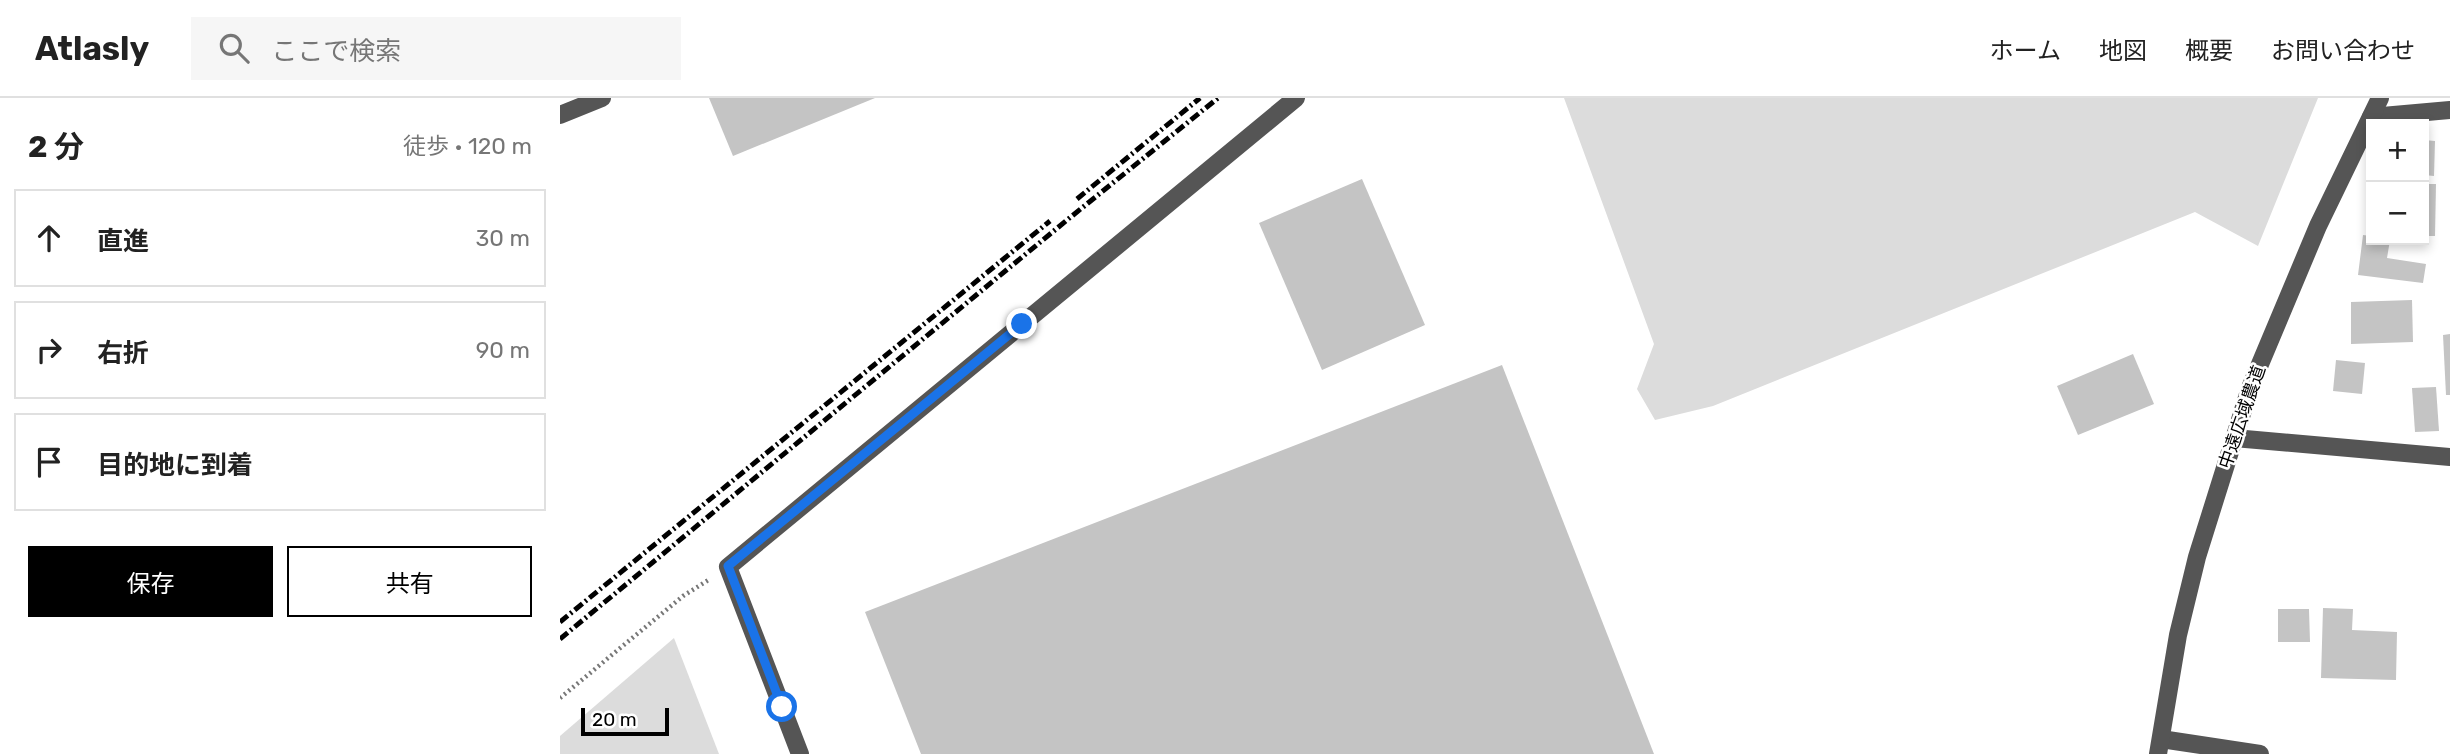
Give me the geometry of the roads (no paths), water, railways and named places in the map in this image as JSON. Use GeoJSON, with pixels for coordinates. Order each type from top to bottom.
{"type":"FeatureCollection","features":[{"type":"Feature","properties":{"kind":"street"},"geometry":{"type":"LineString","coordinates":[[560,115],[602,98]]}},
{"type":"Feature","properties":{"kind":"street"},"geometry":{"type":"LineString","coordinates":[[800,754],[728,566],[1296,98]]}},
{"type":"Feature","properties":{"kind":"street","name":"中遠広域農道"},"geometry":{"type":"LineString","coordinates":[[2160,746],[2178,635],[2197,557],[2250,388],[2318,226],[2380,98]]}},
{"type":"Feature","properties":{"kind":"street"},"geometry":{"type":"LineString","coordinates":[[2371,117],[2450,110]]}},
{"type":"Feature","properties":{"kind":"street"},"geometry":{"type":"LineString","coordinates":[[2234,438],[2450,457]]}},
{"type":"Feature","properties":{"kind":"street"},"geometry":{"type":"LineString","coordinates":[[2160,746],[2260,754]]}},
{"type":"Feature","properties":{"kind":"railway"},"geometry":{"type":"LineString","coordinates":[[1077,199],[1200,98]]}},
{"type":"Feature","properties":{"kind":"railway"},"geometry":{"type":"LineString","coordinates":[[560,639],[1218,98]]}},
{"type":"Feature","properties":{"kind":"railway"},"geometry":{"type":"LineString","coordinates":[[560,622],[1050,221]]}}]}
